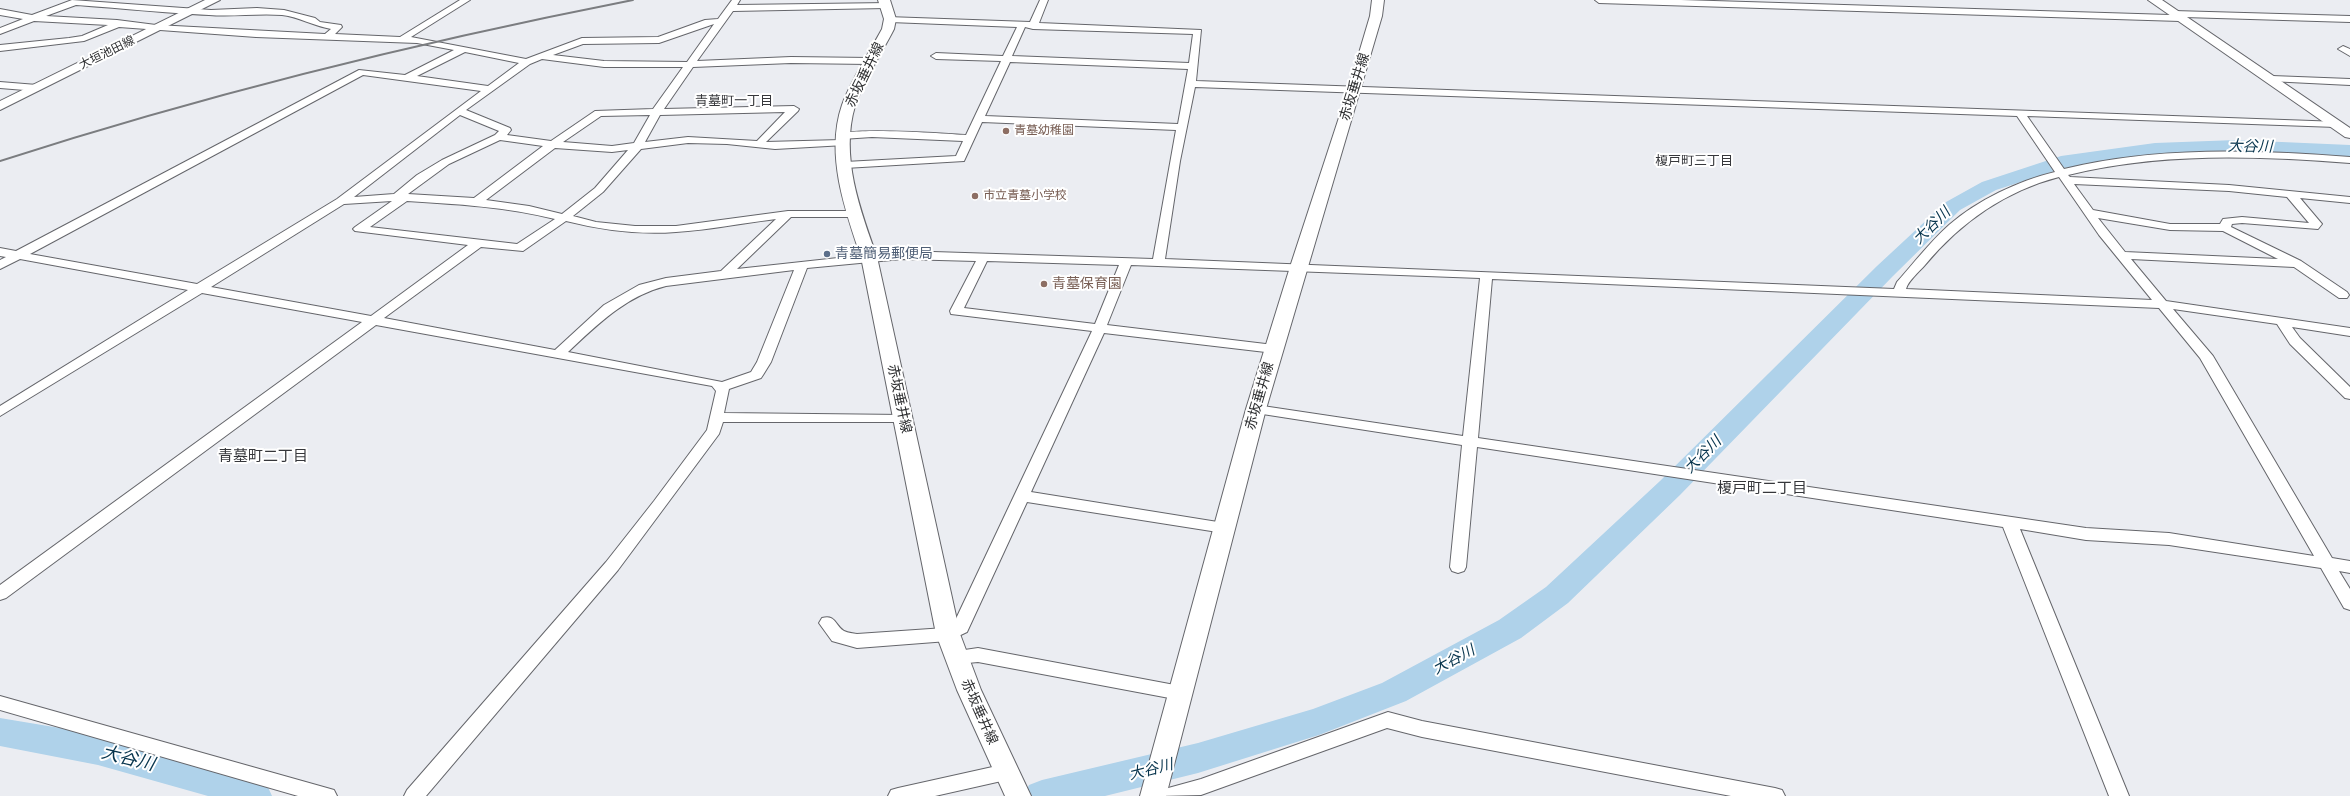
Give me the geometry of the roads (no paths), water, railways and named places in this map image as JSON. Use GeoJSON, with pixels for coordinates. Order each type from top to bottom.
{"type":"FeatureCollection","features":[{"type":"Feature","properties":{"kind":"main road","name":"大垣池田線"},"geometry":{"type":"LineString","coordinates":[[0,106],[214,0]]}},
{"type":"Feature","properties":{"kind":"main road","name":"赤坂垂井線"},"geometry":{"type":"LineString","coordinates":[[1159,792],[1167,744],[1256,409],[1298,267],[1355,90],[1376,16],[1378,0]]}},
{"type":"Feature","properties":{"kind":"main road"},"geometry":{"type":"LineString","coordinates":[[2154,0],[2272,79],[2350,134]]}},
{"type":"Feature","properties":{"kind":"main road","name":"赤坂垂井線"},"geometry":{"type":"LineString","coordinates":[[887,8],[888,29],[848,104],[842,140],[844,165],[854,214],[869,257],[948,634],[969,690],[1012,784]]}},
{"type":"Feature","properties":{"kind":"street"},"geometry":{"type":"LineString","coordinates":[[402,39],[466,0]]}},
{"type":"Feature","properties":{"kind":"street"},"geometry":{"type":"LineString","coordinates":[[459,111],[506,130],[499,137],[443,162],[427,172],[401,197],[359,229],[480,242],[519,248],[565,217],[598,190],[637,147],[658,112],[736,0]]}},
{"type":"Feature","properties":{"kind":"street"},"geometry":{"type":"LineString","coordinates":[[1033,26],[1044,0]]}},
{"type":"Feature","properties":{"kind":"street"},"geometry":{"type":"LineString","coordinates":[[1599,0],[2177,16],[2350,19]]}},
{"type":"Feature","properties":{"kind":"street"},"geometry":{"type":"LineString","coordinates":[[0,30],[73,1],[192,11],[284,13],[312,20],[317,24],[338,27],[328,36]]}},
{"type":"Feature","properties":{"kind":"street"},"geometry":{"type":"LineString","coordinates":[[730,8],[887,8],[1033,26],[1198,32],[1191,84],[1182,127],[1159,262]]}},
{"type":"Feature","properties":{"kind":"street"},"geometry":{"type":"LineString","coordinates":[[0,12],[32,18],[118,23],[156,28],[402,39],[527,62]]}},
{"type":"Feature","properties":{"kind":"street"},"geometry":{"type":"LineString","coordinates":[[0,412],[199,287],[341,201],[459,111],[527,62],[544,57],[570,44],[582,41],[659,40],[708,22],[721,21]]}},
{"type":"Feature","properties":{"kind":"street"},"geometry":{"type":"LineString","coordinates":[[0,48],[69,41],[84,38],[118,24]]}},
{"type":"Feature","properties":{"kind":"street"},"geometry":{"type":"LineString","coordinates":[[844,165],[960,159],[1022,25]]}},
{"type":"Feature","properties":{"kind":"street"},"geometry":{"type":"LineString","coordinates":[[406,78],[462,50]]}},
{"type":"Feature","properties":{"kind":"street"},"geometry":{"type":"LineString","coordinates":[[936,56],[1007,60],[1193,66]]}},
{"type":"Feature","properties":{"kind":"street"},"geometry":{"type":"LineString","coordinates":[[544,57],[579,63],[629,67],[781,60],[870,61]]}},
{"type":"Feature","properties":{"kind":"street"},"geometry":{"type":"LineString","coordinates":[[0,265],[362,72],[490,89]]}},
{"type":"Feature","properties":{"kind":"street"},"geometry":{"type":"LineString","coordinates":[[2272,79],[2350,82]]}},
{"type":"Feature","properties":{"kind":"street"},"geometry":{"type":"LineString","coordinates":[[1191,84],[2336,124]]}},
{"type":"Feature","properties":{"kind":"street"},"geometry":{"type":"LineString","coordinates":[[0,85],[37,88]]}},
{"type":"Feature","properties":{"kind":"street"},"geometry":{"type":"LineString","coordinates":[[476,202],[552,145],[599,113],[794,110],[765,136],[759,145]]}},
{"type":"Feature","properties":{"kind":"street"},"geometry":{"type":"LineString","coordinates":[[2020,114],[2089,213],[2206,356],[2324,563],[2350,604]]}},
{"type":"Feature","properties":{"kind":"street"},"geometry":{"type":"LineString","coordinates":[[979,119],[1182,127]]}},
{"type":"Feature","properties":{"kind":"street"},"geometry":{"type":"LineString","coordinates":[[499,137],[552,145],[612,149],[688,140],[727,141],[775,146],[842,140],[872,134],[970,138]]}},
{"type":"Feature","properties":{"kind":"street"},"geometry":{"type":"LineString","coordinates":[[1894,292],[1960,221],[1996,197],[2025,183],[2104,164],[2147,158],[2205,154],[2263,155],[2350,160]]}},
{"type":"Feature","properties":{"kind":"street"},"geometry":{"type":"LineString","coordinates":[[2063,175],[2229,188],[2350,200]]}},
{"type":"Feature","properties":{"kind":"street"},"geometry":{"type":"LineString","coordinates":[[2225,228],[2227,221],[2242,220],[2314,227],[2316,224],[2290,194]]}},
{"type":"Feature","properties":{"kind":"street"},"geometry":{"type":"LineString","coordinates":[[341,201],[401,197],[476,202],[529,209],[596,225],[635,229],[676,229],[788,214],[854,214]]}},
{"type":"Feature","properties":{"kind":"street"},"geometry":{"type":"LineString","coordinates":[[2089,213],[2170,227],[2225,228],[2297,264],[2343,295]]}},
{"type":"Feature","properties":{"kind":"street"},"geometry":{"type":"LineString","coordinates":[[725,274],[788,214]]}},
{"type":"Feature","properties":{"kind":"street"},"geometry":{"type":"LineString","coordinates":[[0,594],[480,242]]}},
{"type":"Feature","properties":{"kind":"street"},"geometry":{"type":"LineString","coordinates":[[0,252],[374,319],[716,383],[723,390],[715,419],[714,431],[612,566],[414,796]]}},
{"type":"Feature","properties":{"kind":"street"},"geometry":{"type":"LineString","coordinates":[[2121,254],[2297,264]]}},
{"type":"Feature","properties":{"kind":"street"},"geometry":{"type":"LineString","coordinates":[[558,354],[609,308],[643,288],[666,282],[725,274],[869,257],[902,255],[1298,267],[2163,304],[2219,310],[2282,322],[2350,332]]}},
{"type":"Feature","properties":{"kind":"street"},"geometry":{"type":"LineString","coordinates":[[983,258],[956,311],[1274,348]]}},
{"type":"Feature","properties":{"kind":"street"},"geometry":{"type":"LineString","coordinates":[[828,623],[838,636],[857,641],[904,639],[948,634],[961,627],[1100,327],[1127,261]]}},
{"type":"Feature","properties":{"kind":"street"},"geometry":{"type":"LineString","coordinates":[[720,387],[756,375],[764,362],[802,266]]}},
{"type":"Feature","properties":{"kind":"street"},"geometry":{"type":"LineString","coordinates":[[1458,567],[1486,275]]}},
{"type":"Feature","properties":{"kind":"street"},"geometry":{"type":"LineString","coordinates":[[2282,322],[2295,341],[2350,395]]}},
{"type":"Feature","properties":{"kind":"street"},"geometry":{"type":"LineString","coordinates":[[1256,409],[2086,534],[2169,539],[2350,567]]}},
{"type":"Feature","properties":{"kind":"street"},"geometry":{"type":"LineString","coordinates":[[715,419],[730,417],[903,419]]}},
{"type":"Feature","properties":{"kind":"street"},"geometry":{"type":"LineString","coordinates":[[1022,496],[1224,528]]}},
{"type":"Feature","properties":{"kind":"street"},"geometry":{"type":"LineString","coordinates":[[2009,522],[2119,796]]}},
{"type":"Feature","properties":{"kind":"street"},"geometry":{"type":"LineString","coordinates":[[956,657],[978,655],[1180,693]]}},
{"type":"Feature","properties":{"kind":"street"},"geometry":{"type":"LineString","coordinates":[[0,703],[327,796]]}},
{"type":"Feature","properties":{"kind":"street"},"geometry":{"type":"LineString","coordinates":[[1159,792],[1201,787],[1388,720],[1397,724],[1416,728],[1775,796]]}},
{"type":"Feature","properties":{"kind":"street"},"geometry":{"type":"LineString","coordinates":[[898,796],[1012,784]]}},
{"type":"Feature","properties":{"kind":"waterway","name":"大谷川"},"geometry":{"type":"LineString","coordinates":[[1042,796],[1198,758],[1319,721],[1394,692],[1510,629],[1557,595],[1670,488],[1885,271],[1953,206],[1989,186],[2061,162],[2155,149],[2236,146],[2350,151]]}},
{"type":"Feature","properties":{"kind":"waterway","name":"大谷川"},"geometry":{"type":"LineString","coordinates":[[0,732],[66,743],[120,756],[188,775],[254,796]]}},
{"type":"Feature","properties":{"kind":"railway"},"geometry":{"type":"LineString","coordinates":[[0,161],[157,113],[314,71],[473,33],[633,0]]}},
{"type":"Feature","properties":{"kind":"place","name":"青墓幼稚園"},"geometry":{"type":"Point","coordinates":[1006,131]}},
{"type":"Feature","properties":{"kind":"place","name":"市立青墓小学校"},"geometry":{"type":"Point","coordinates":[975,196]}},
{"type":"Feature","properties":{"kind":"place","name":"青墓簡易郵便局"},"geometry":{"type":"Point","coordinates":[827,254]}},
{"type":"Feature","properties":{"kind":"place","name":"青墓保育園"},"geometry":{"type":"Point","coordinates":[1044,284]}},
{"type":"Feature","properties":{"kind":"district","name":"青墓町一丁目"},"geometry":{"type":"Point","coordinates":[734,101]}},
{"type":"Feature","properties":{"kind":"district","name":"榎戸町三丁目"},"geometry":{"type":"Point","coordinates":[1694,161]}},
{"type":"Feature","properties":{"kind":"district","name":"青墓町二丁目"},"geometry":{"type":"Point","coordinates":[263,457]}},
{"type":"Feature","properties":{"kind":"district","name":"榎戸町二丁目"},"geometry":{"type":"Point","coordinates":[1762,489]}}]}
